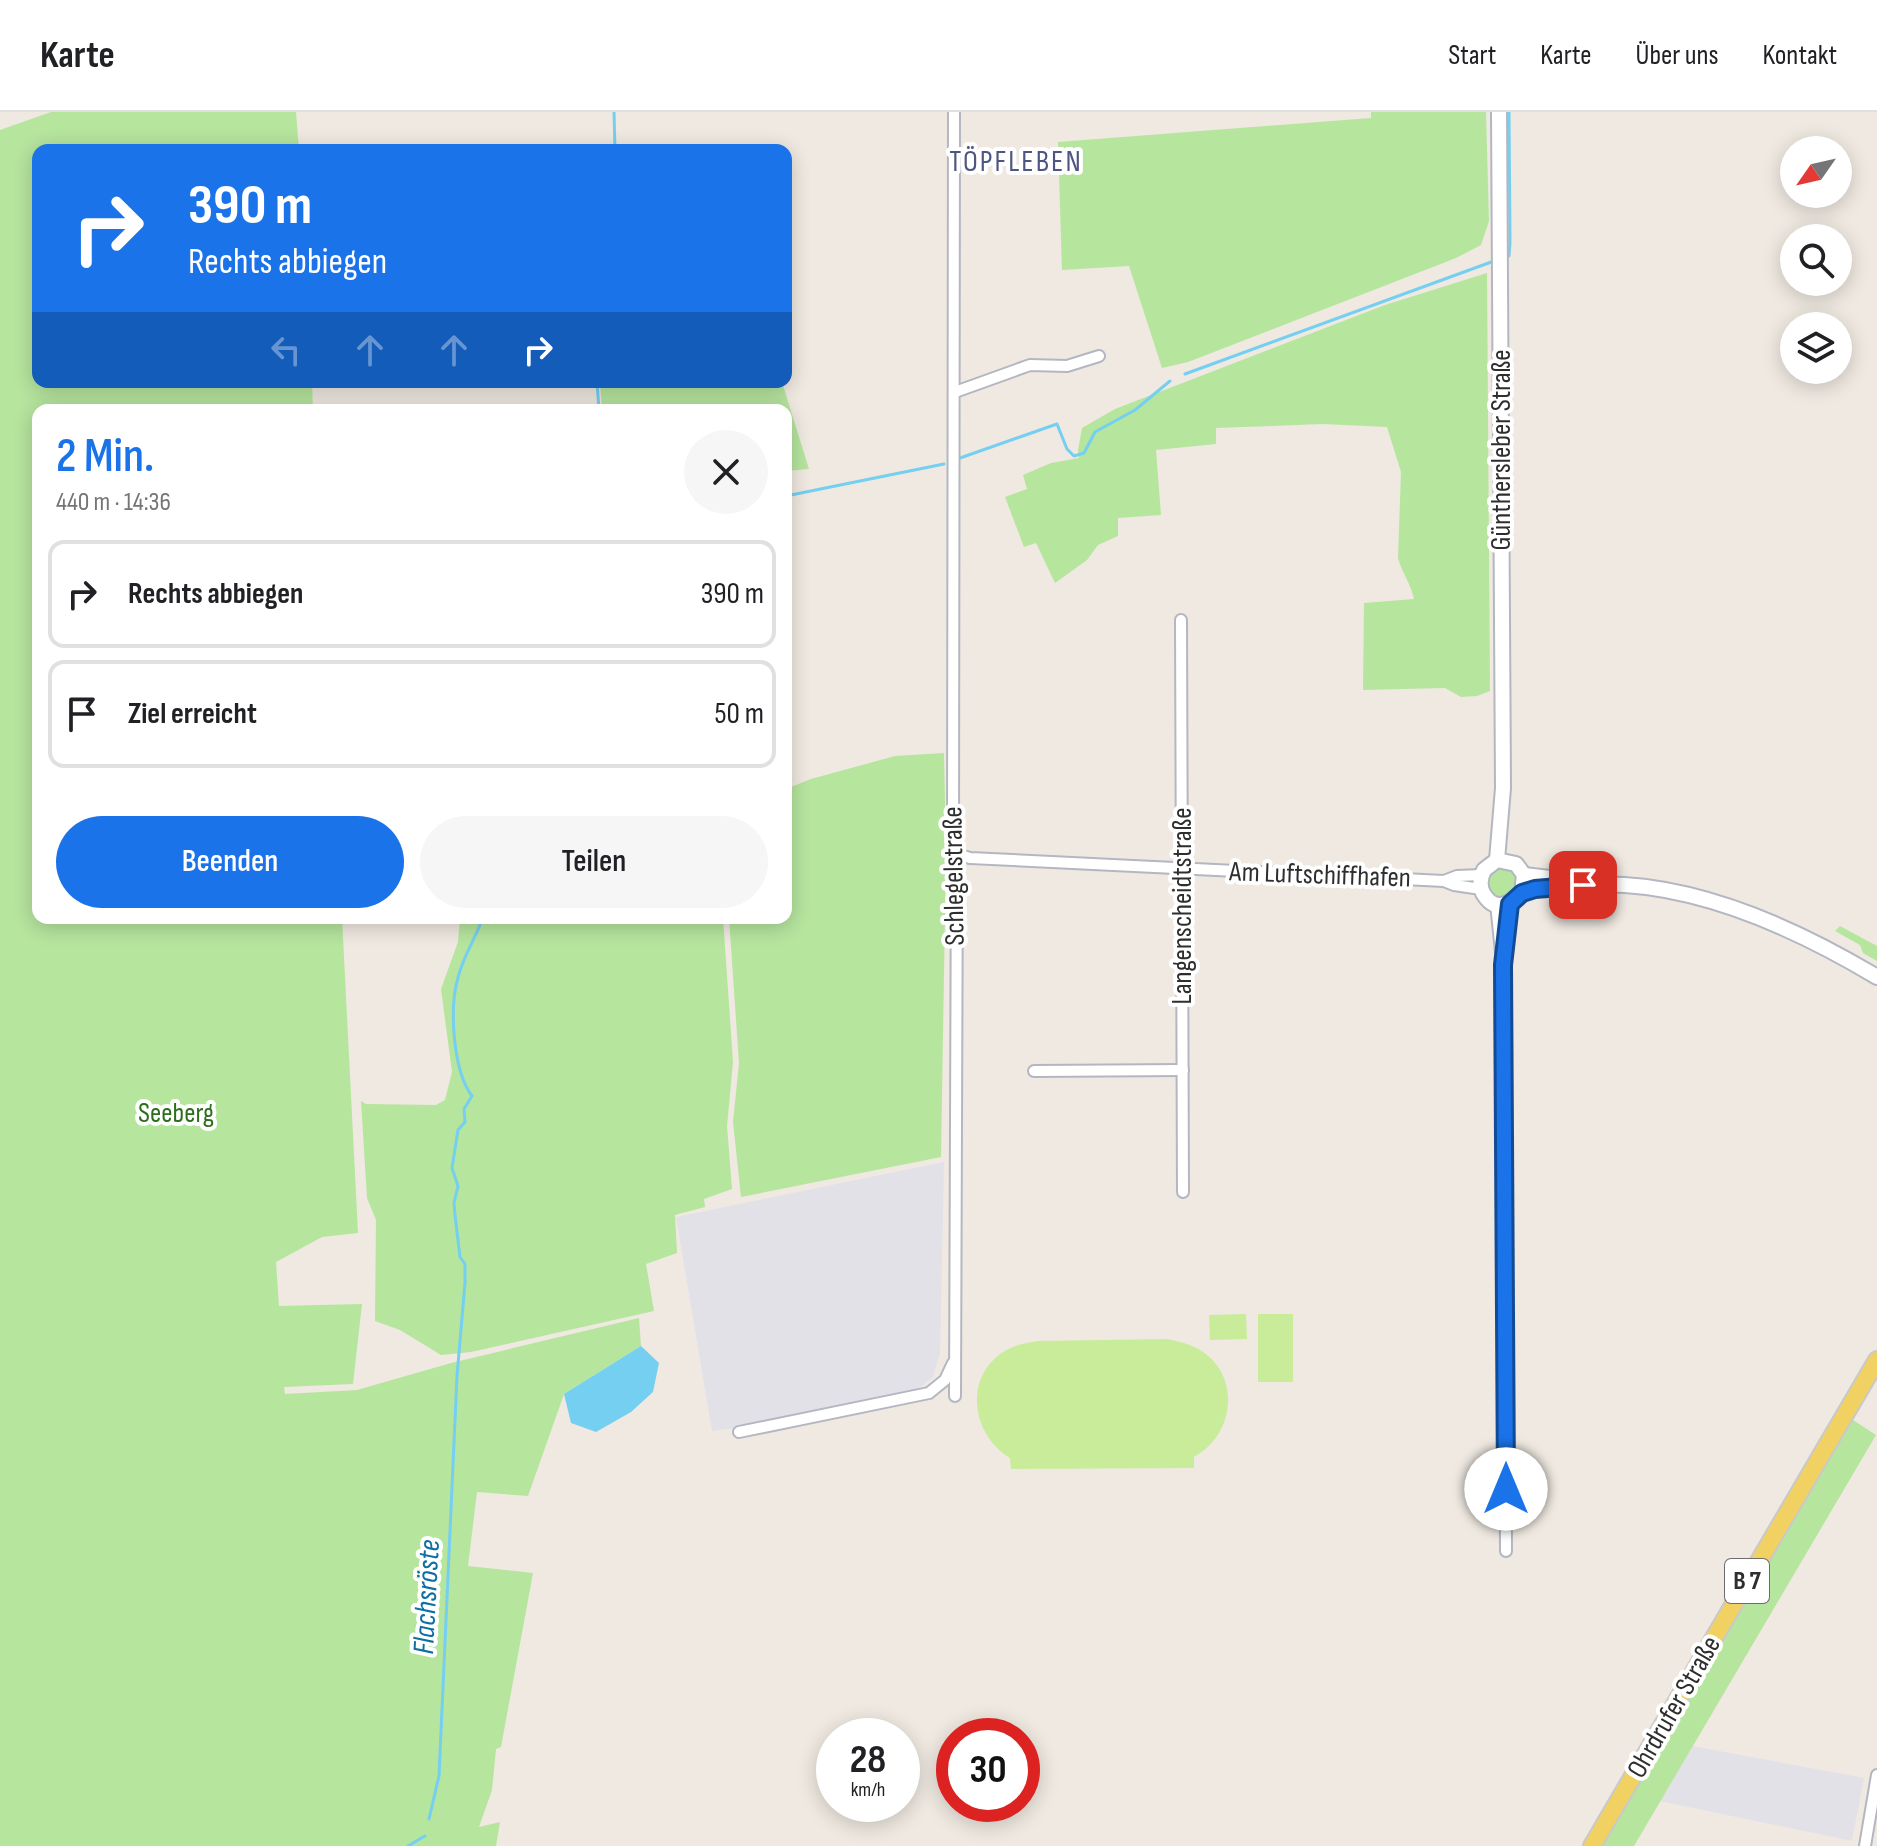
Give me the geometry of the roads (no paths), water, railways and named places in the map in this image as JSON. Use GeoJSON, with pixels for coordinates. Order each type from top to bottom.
{"type":"FeatureCollection","features":[{"type":"Feature","properties":{"kind":"main road","name":"Günthersleber Straße"},"geometry":{"type":"LineString","coordinates":[[1499,112],[1504,860]]}},
{"type":"Feature","properties":{"kind":"main road"},"geometry":{"type":"LineString","coordinates":[[1522,893],[1524,875],[1516,864],[1504,860],[1487,865],[1481,882],[1489,900],[1503,904],[1535,889],[1583,885],[1651,889],[1735,909],[1796,931],[1877,977]]}},
{"type":"Feature","properties":{"kind":"main road"},"geometry":{"type":"LineString","coordinates":[[1524,875],[1568,880],[1583,885]]}},
{"type":"Feature","properties":{"kind":"main road","name":"Ohrdrufer Straße"},"geometry":{"type":"LineString","coordinates":[[1592,1846],[1877,1360]]}},
{"type":"Feature","properties":{"kind":"street","name":"Schlegelstraße"},"geometry":{"type":"LineString","coordinates":[[954,112],[953,841],[957,854],[955,1396]]}},
{"type":"Feature","properties":{"kind":"street"},"geometry":{"type":"LineString","coordinates":[[955,392],[1030,365],[1067,366],[1099,356]]}},
{"type":"Feature","properties":{"kind":"street","name":"Langenscheidtstraße"},"geometry":{"type":"LineString","coordinates":[[1181,620],[1183,1192]]}},
{"type":"Feature","properties":{"kind":"street","name":"Am Luftschiffhafen"},"geometry":{"type":"LineString","coordinates":[[957,854],[970,858],[1444,881],[1457,876],[1481,882]]}},
{"type":"Feature","properties":{"kind":"street"},"geometry":{"type":"LineString","coordinates":[[1503,904],[1506,1551]]}},
{"type":"Feature","properties":{"kind":"street"},"geometry":{"type":"LineString","coordinates":[[1034,1071],[1183,1070]]}},
{"type":"Feature","properties":{"kind":"street"},"geometry":{"type":"LineString","coordinates":[[739,1432],[929,1393],[945,1380],[955,1361]]}},
{"type":"Feature","properties":{"kind":"street"},"geometry":{"type":"LineString","coordinates":[[1865,1846],[1877,1775]]}},
{"type":"Feature","properties":{"kind":"water"},"geometry":{"type":"Polygon","coordinates":[[[641,1346],[659,1363],[653,1392],[631,1412],[596,1432],[571,1423],[564,1394],[641,1346]]]}},
{"type":"Feature","properties":{"kind":"waterway"},"geometry":{"type":"LineString","coordinates":[[614,112],[615,144]]}},
{"type":"Feature","properties":{"kind":"waterway"},"geometry":{"type":"LineString","coordinates":[[1504,257],[1509,256],[1510,243],[1509,112]]}},
{"type":"Feature","properties":{"kind":"waterway"},"geometry":{"type":"LineString","coordinates":[[1185,374],[1494,261]]}},
{"type":"Feature","properties":{"kind":"waterway"},"geometry":{"type":"LineString","coordinates":[[960,458],[1057,424],[1067,449],[1074,456],[1084,453],[1095,432],[1135,410],[1170,381]]}},
{"type":"Feature","properties":{"kind":"waterway"},"geometry":{"type":"LineString","coordinates":[[597,388],[599,404]]}},
{"type":"Feature","properties":{"kind":"waterway"},"geometry":{"type":"LineString","coordinates":[[792,495],[944,464]]}},
{"type":"Feature","properties":{"kind":"waterway"},"geometry":{"type":"LineString","coordinates":[[429,1819],[439,1776],[457,1376],[465,1283],[465,1264],[460,1257],[454,1203],[458,1186],[452,1168],[458,1130],[465,1122],[464,1109],[472,1096],[457,1056],[453,1022],[460,971],[480,924]]}},
{"type":"Feature","properties":{"kind":"waterway","name":"Flachsröste"},"geometry":{"type":"LineString","coordinates":[[408,1846],[425,1836]]}},
{"type":"Feature","properties":{"kind":"district","name":"TÖPFLEBEN"},"geometry":{"type":"Point","coordinates":[1016,162]}},
{"type":"Feature","properties":{"kind":"park label","name":"Seeberg"},"geometry":{"type":"Point","coordinates":[176,1113]}}]}
